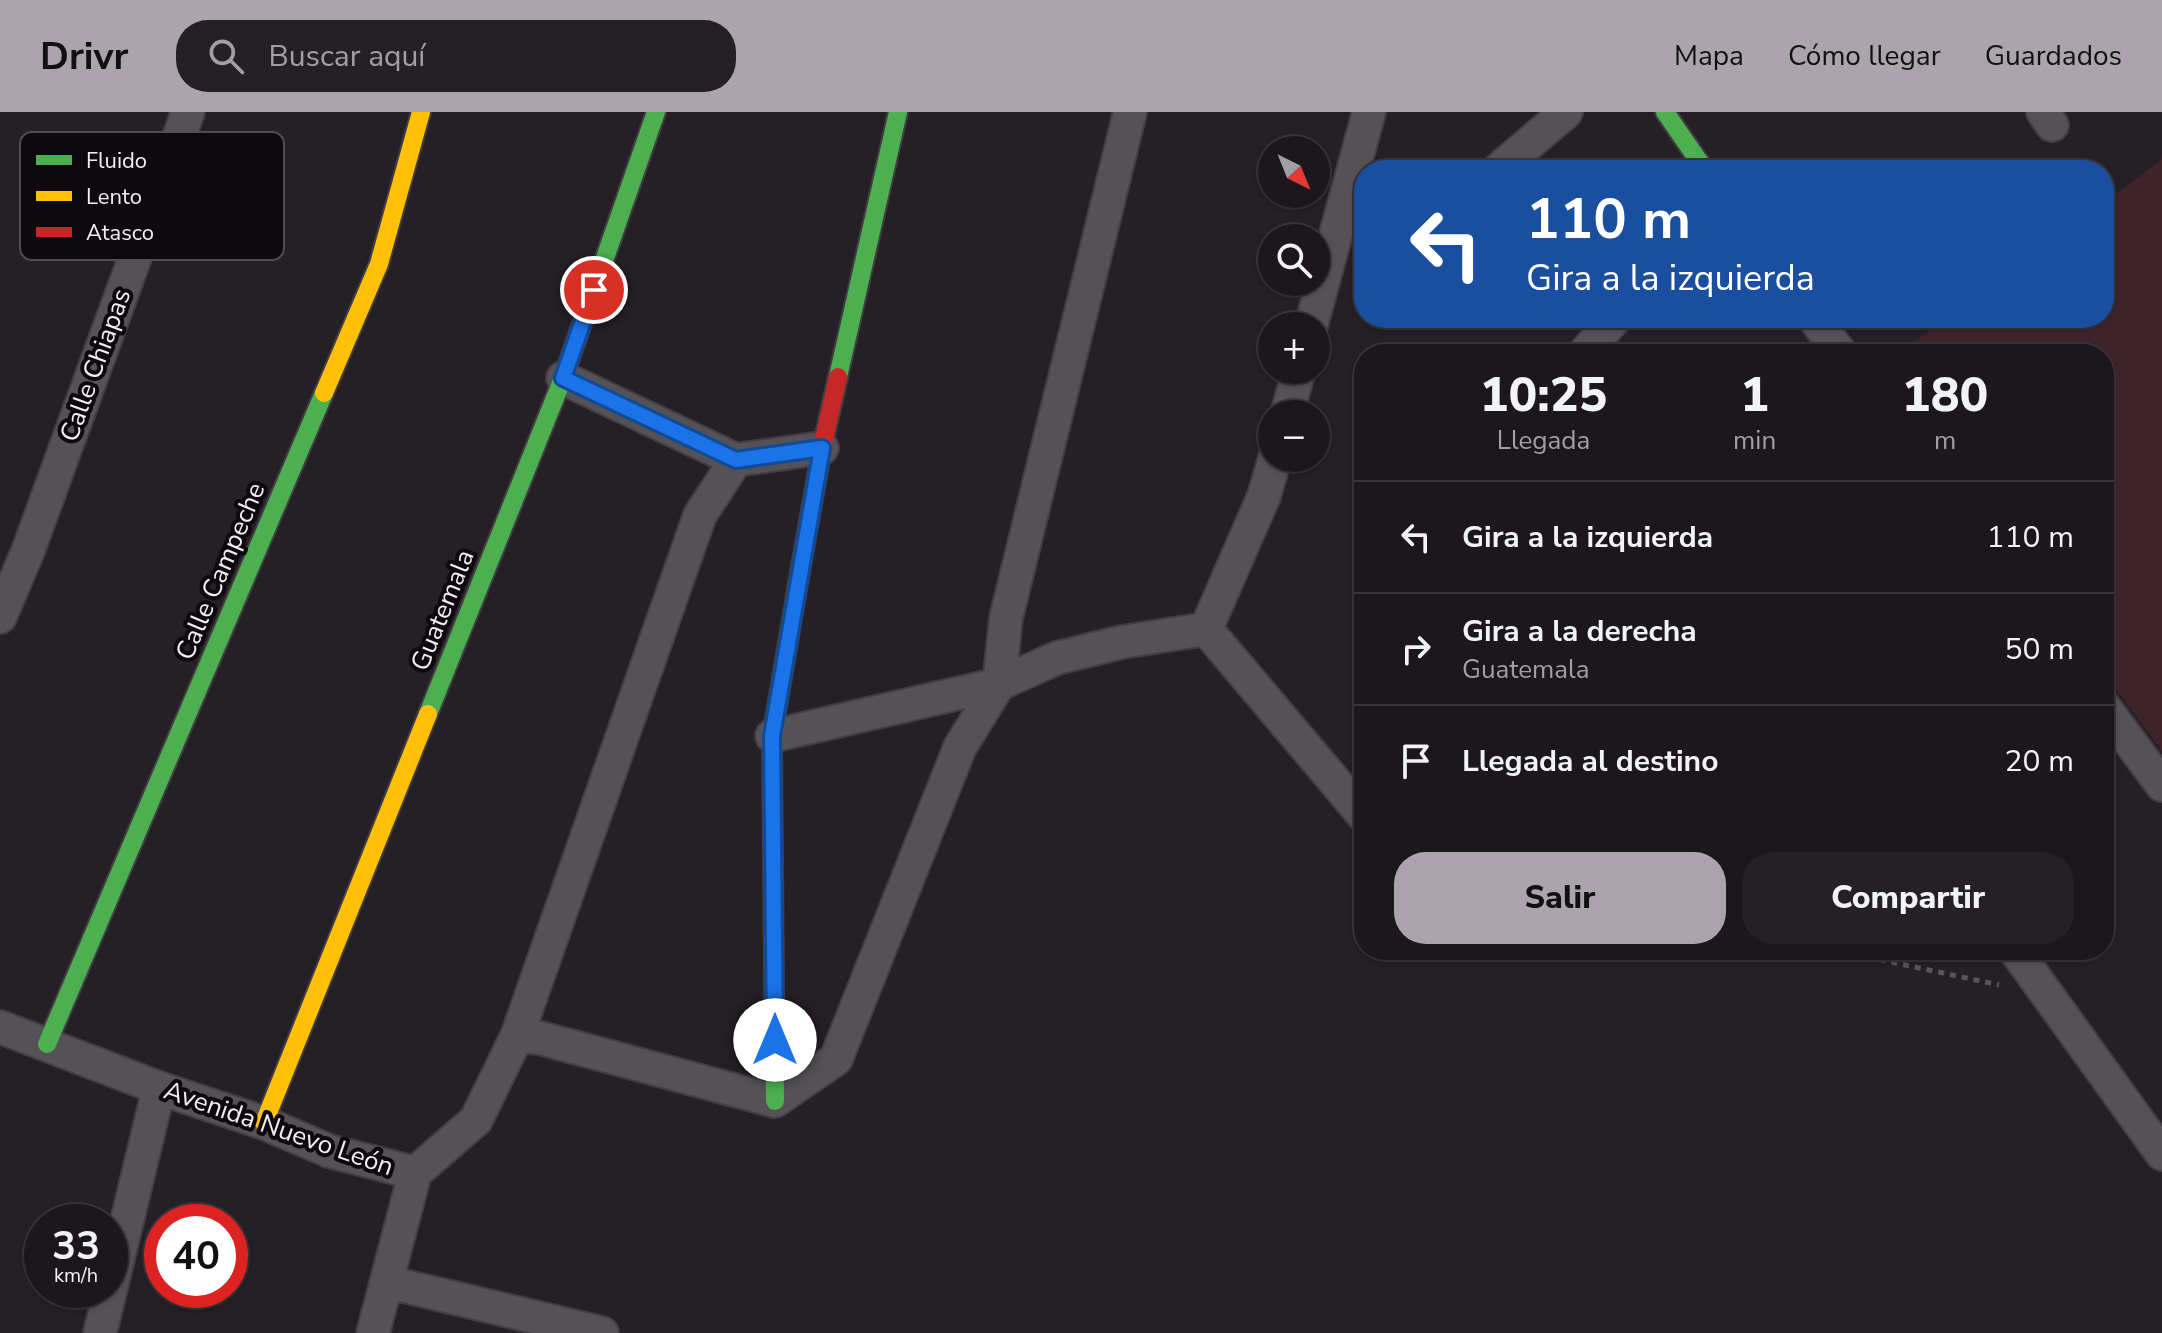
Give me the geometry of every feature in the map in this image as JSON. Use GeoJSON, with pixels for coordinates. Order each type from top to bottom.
{"type":"FeatureCollection","features":[{"type":"Feature","properties":{"kind":"street","name":"Calle Chiapas"},"geometry":{"type":"LineString","coordinates":[[180,132],[188,112]]}},
{"type":"Feature","properties":{"kind":"street","name":"Calle Campeche"},"geometry":{"type":"LineString","coordinates":[[47,1044],[379,264],[421,112]]}},
{"type":"Feature","properties":{"kind":"street","name":"Guatemala"},"geometry":{"type":"LineString","coordinates":[[264,1123],[563,378],[656,112]]}},
{"type":"Feature","properties":{"kind":"street"},"geometry":{"type":"LineString","coordinates":[[775,1101],[772,736],[822,448],[898,112]]}},
{"type":"Feature","properties":{"kind":"street"},"geometry":{"type":"LineString","coordinates":[[517,1036],[540,1038],[775,1101],[836,1059],[960,747],[999,684],[1006,618],[1130,112]]}},
{"type":"Feature","properties":{"kind":"street"},"geometry":{"type":"LineString","coordinates":[[1356,160],[1369,112]]}},
{"type":"Feature","properties":{"kind":"street"},"geometry":{"type":"LineString","coordinates":[[1510,160],[1566,112]]}},
{"type":"Feature","properties":{"kind":"street"},"geometry":{"type":"LineString","coordinates":[[1665,112],[1698,160]]}},
{"type":"Feature","properties":{"kind":"street"},"geometry":{"type":"LineString","coordinates":[[1315,312],[1354,167]]}},
{"type":"Feature","properties":{"kind":"street","name":"Calle Chiapas"},"geometry":{"type":"LineString","coordinates":[[0,617],[14,548],[129,260]]}},
{"type":"Feature","properties":{"kind":"street"},"geometry":{"type":"LineString","coordinates":[[1593,344],[1606,328]]}},
{"type":"Feature","properties":{"kind":"street"},"geometry":{"type":"LineString","coordinates":[[563,378],[736,460],[822,448]]}},
{"type":"Feature","properties":{"kind":"street","name":"Avenida Nuevo León"},"geometry":{"type":"LineString","coordinates":[[0,1027],[159,1088],[264,1123],[329,1151],[415,1173],[476,1120],[517,1036],[700,515],[736,460]]}},
{"type":"Feature","properties":{"kind":"street"},"geometry":{"type":"LineString","coordinates":[[1206,629],[1264,496],[1271,472]]}},
{"type":"Feature","properties":{"kind":"street"},"geometry":{"type":"LineString","coordinates":[[772,736],[999,684],[1057,658],[1122,642],[1206,629]]}},
{"type":"Feature","properties":{"kind":"street"},"geometry":{"type":"LineString","coordinates":[[1206,629],[1354,804]]}},
{"type":"Feature","properties":{"kind":"street"},"geometry":{"type":"LineString","coordinates":[[2114,730],[2162,785]]}},
{"type":"Feature","properties":{"kind":"street"},"geometry":{"type":"LineString","coordinates":[[2022,960],[2162,1154]]}},
{"type":"Feature","properties":{"kind":"street"},"geometry":{"type":"LineString","coordinates":[[100,1333],[159,1088]]}},
{"type":"Feature","properties":{"kind":"street"},"geometry":{"type":"LineString","coordinates":[[373,1333],[415,1173]]}},
{"type":"Feature","properties":{"kind":"street"},"geometry":{"type":"LineString","coordinates":[[387,1282],[602,1333]]}},
{"type":"Feature","properties":{"kind":"path"},"geometry":{"type":"LineString","coordinates":[[1882,960],[2047,995]]}},
{"type":"Feature","properties":{"kind":"shaded area"},"geometry":{"type":"Polygon","coordinates":[[[2162,159],[2162,751],[2114,686],[2114,344],[1910,344],[1934,328],[2114,328],[2114,195],[2162,159]]]}},
{"type":"Feature","properties":{"kind":"traffic: fast"},"geometry":{"type":"LineString","coordinates":[[428,714],[563,378],[656,112]]}},
{"type":"Feature","properties":{"kind":"traffic: fast"},"geometry":{"type":"LineString","coordinates":[[838,377],[898,112]]}},
{"type":"Feature","properties":{"kind":"traffic: fast"},"geometry":{"type":"LineString","coordinates":[[1665,112],[1698,160]]}},
{"type":"Feature","properties":{"kind":"traffic: fast"},"geometry":{"type":"LineString","coordinates":[[47,1044],[324,393]]}},
{"type":"Feature","properties":{"kind":"traffic: fast"},"geometry":{"type":"LineString","coordinates":[[775,1101],[772,736],[800,572]]}},
{"type":"Feature","properties":{"kind":"traffic: slow"},"geometry":{"type":"LineString","coordinates":[[324,393],[379,264],[421,112]]}},
{"type":"Feature","properties":{"kind":"traffic: slow"},"geometry":{"type":"LineString","coordinates":[[264,1123],[428,714]]}},
{"type":"Feature","properties":{"kind":"traffic: jam"},"geometry":{"type":"LineString","coordinates":[[800,572],[838,377]]}},
{"type":"Feature","properties":{"kind":"route"},"geometry":{"type":"LineString","coordinates":[[594,290],[563,378],[736,460],[822,448],[772,736],[775,1040]]}}]}
